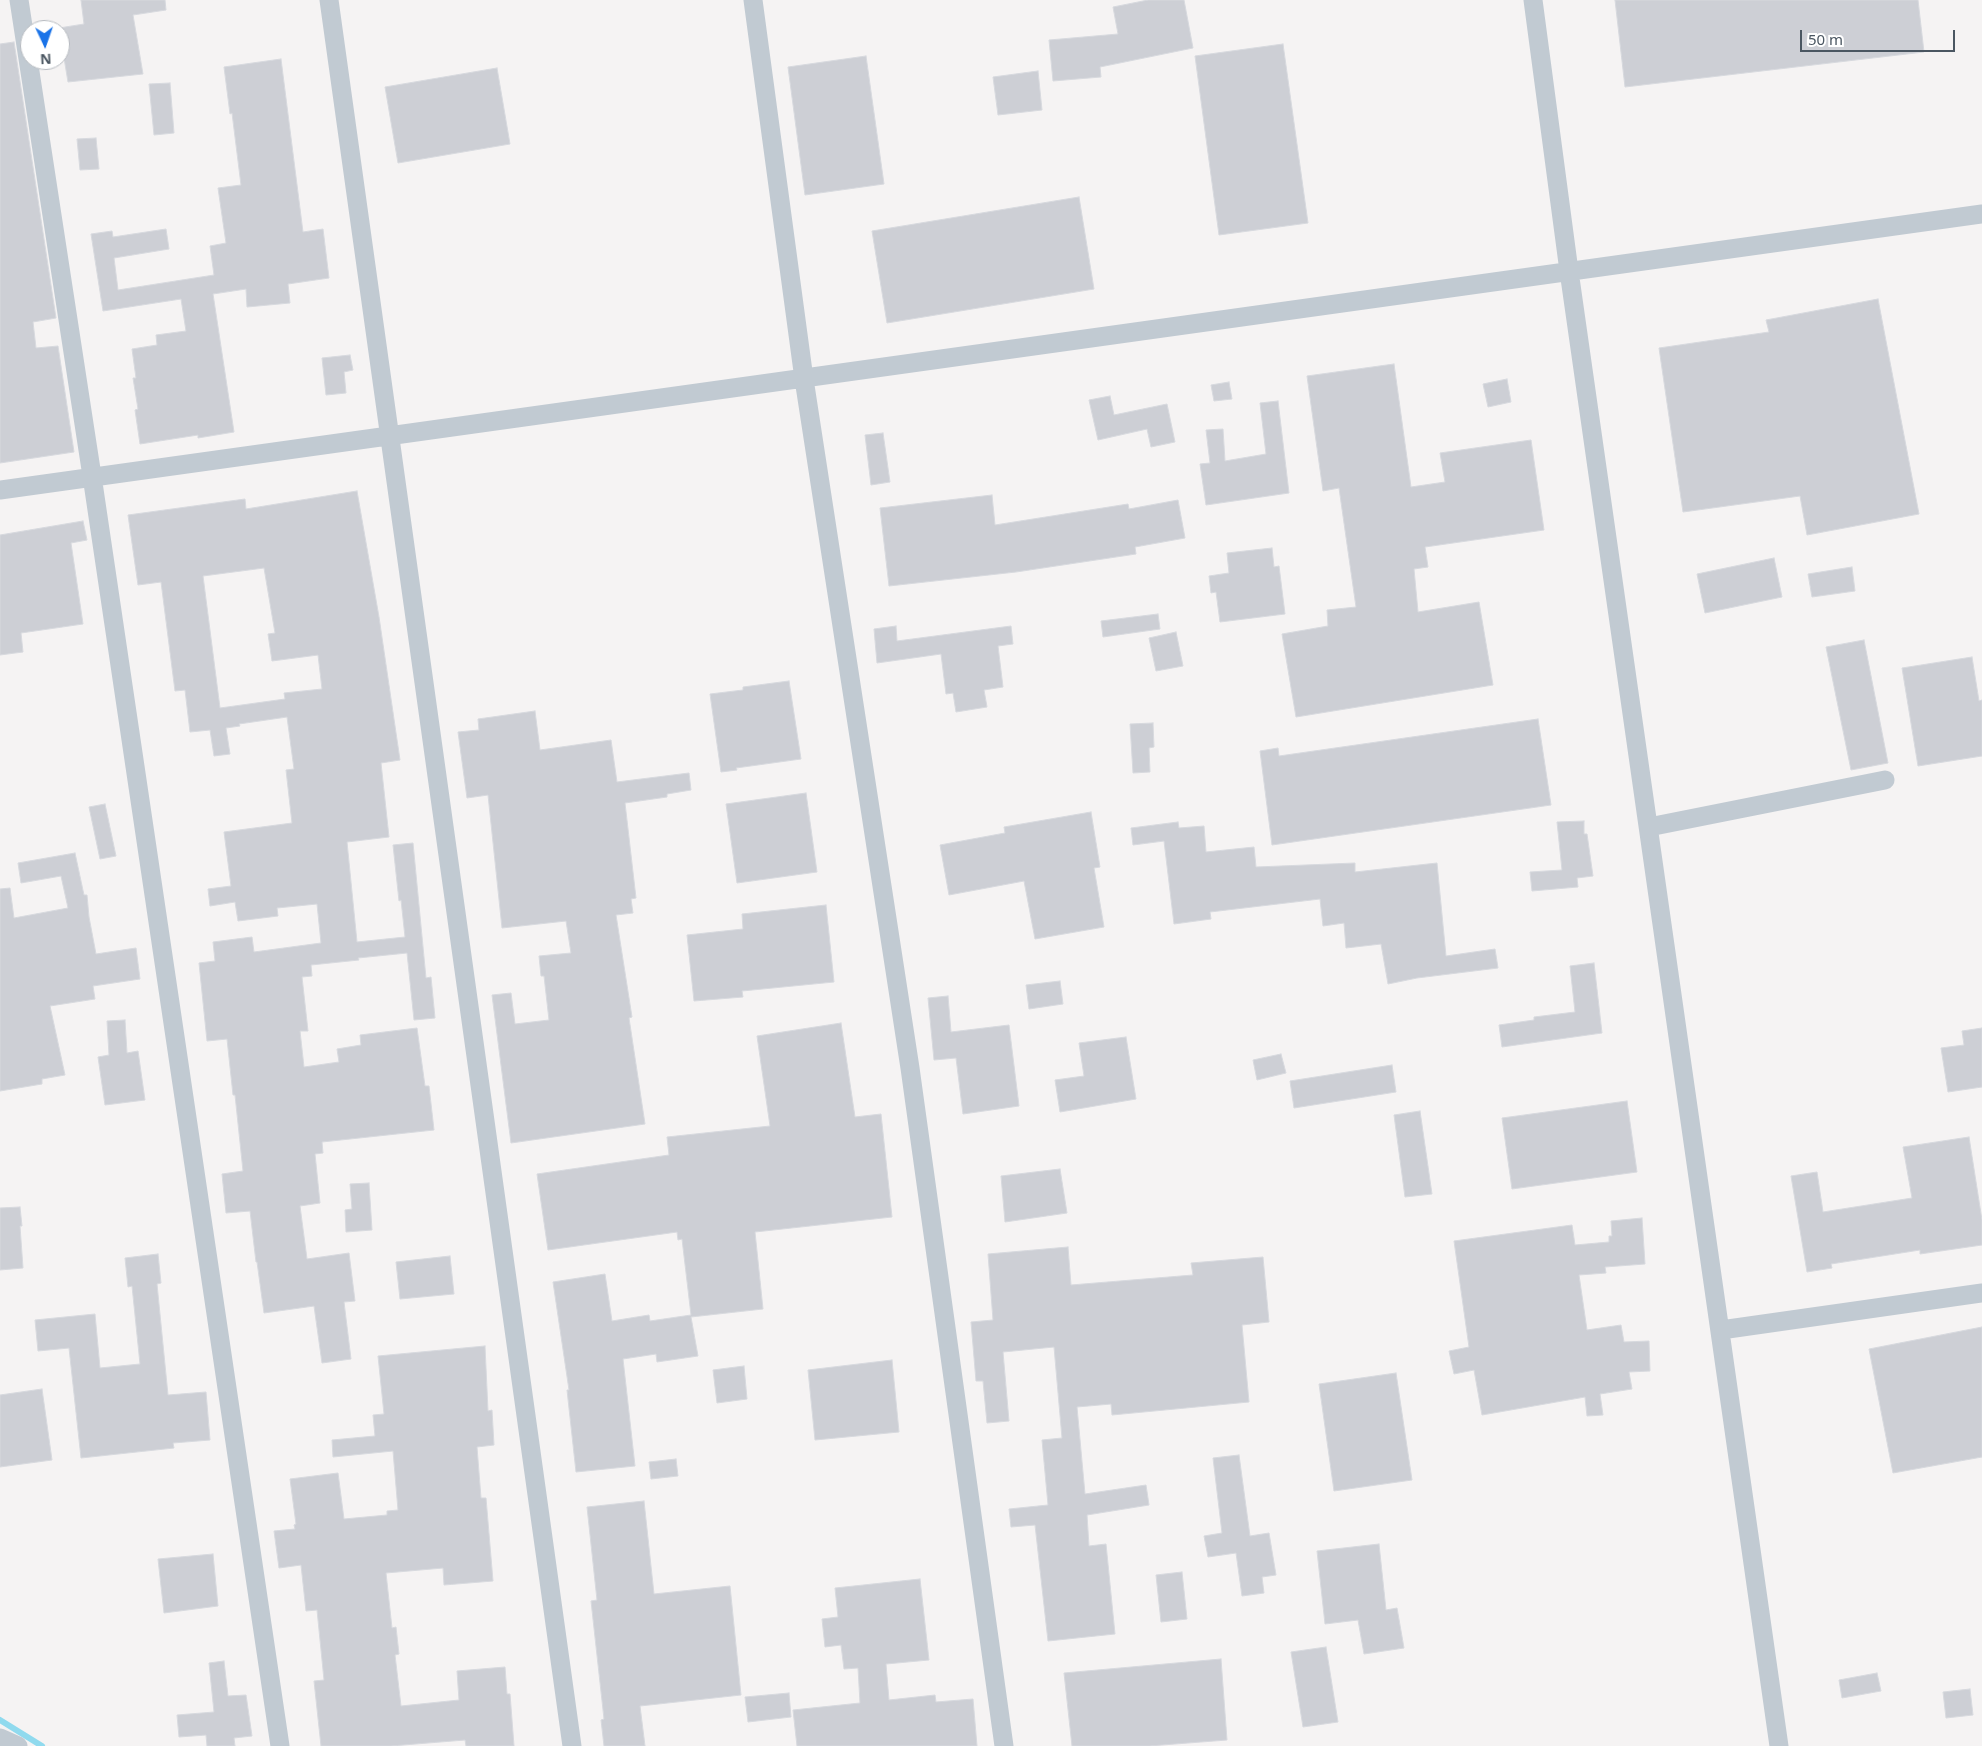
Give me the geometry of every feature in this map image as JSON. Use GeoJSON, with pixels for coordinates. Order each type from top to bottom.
{"type":"FeatureCollection","features":[{"type":"Feature","properties":{"kind":"street"},"geometry":{"type":"LineString","coordinates":[[20,0],[280,1746]]}},
{"type":"Feature","properties":{"kind":"street"},"geometry":{"type":"LineString","coordinates":[[329,0],[572,1746]]}},
{"type":"Feature","properties":{"kind":"street"},"geometry":{"type":"LineString","coordinates":[[753,0],[804,379],[910,1068],[1004,1746]]}},
{"type":"Feature","properties":{"kind":"street"},"geometry":{"type":"LineString","coordinates":[[1532,0],[1779,1746]]}},
{"type":"Feature","properties":{"kind":"street"},"geometry":{"type":"LineString","coordinates":[[0,490],[1982,214]]}},
{"type":"Feature","properties":{"kind":"street"},"geometry":{"type":"LineString","coordinates":[[1649,827],[1884,780]]}},
{"type":"Feature","properties":{"kind":"street"},"geometry":{"type":"LineString","coordinates":[[1721,1330],[1982,1293]]}},
{"type":"Feature","properties":{"kind":"street"},"geometry":{"type":"LineString","coordinates":[[0,1738],[18,1746]]}},
{"type":"Feature","properties":{"kind":"building"},"geometry":{"type":"Polygon","coordinates":[[[81,0],[165,0],[166,10],[133,15],[143,74],[68,82],[66,70],[70,70],[70,26],[84,24],[81,0]]]}},
{"type":"Feature","properties":{"kind":"building"},"geometry":{"type":"Polygon","coordinates":[[[1148,0],[1184,0],[1193,48],[1100,67],[1101,77],[1053,81],[1049,40],[1118,34],[1113,7],[1148,0]]]}},
{"type":"Feature","properties":{"kind":"building"},"geometry":{"type":"Polygon","coordinates":[[[1615,0],[1918,0],[1924,52],[1625,87],[1615,0]]]}},
{"type":"Feature","properties":{"kind":"building"},"geometry":{"type":"Polygon","coordinates":[[[14,42],[56,318],[33,322],[36,348],[58,346],[74,452],[0,463],[0,44],[14,42]]]}},
{"type":"Feature","properties":{"kind":"building"},"geometry":{"type":"Polygon","coordinates":[[[1283,44],[1308,223],[1219,235],[1195,56],[1283,44]]]}},
{"type":"Feature","properties":{"kind":"building"},"geometry":{"type":"Polygon","coordinates":[[[866,56],[884,184],[805,195],[788,67],[866,56]]]}},
{"type":"Feature","properties":{"kind":"building"},"geometry":{"type":"Polygon","coordinates":[[[281,59],[303,232],[323,229],[329,278],[288,284],[290,303],[247,307],[246,289],[213,294],[234,432],[198,438],[198,435],[140,444],[135,410],[138,409],[133,378],[136,378],[132,349],[157,345],[156,335],[186,331],[181,299],[103,311],[91,234],[112,231],[113,237],[166,229],[169,249],[114,258],[118,290],[214,275],[210,246],[226,243],[218,188],[241,185],[224,67],[281,59]]]}},
{"type":"Feature","properties":{"kind":"building"},"geometry":{"type":"Polygon","coordinates":[[[497,68],[510,144],[398,163],[385,87],[497,68]]]}},
{"type":"Feature","properties":{"kind":"building"},"geometry":{"type":"Polygon","coordinates":[[[1038,71],[1042,110],[998,115],[993,77],[1038,71]]]}},
{"type":"Feature","properties":{"kind":"building"},"geometry":{"type":"Polygon","coordinates":[[[170,83],[174,133],[154,135],[149,84],[170,83]]]}},
{"type":"Feature","properties":{"kind":"building"},"geometry":{"type":"Polygon","coordinates":[[[96,138],[99,169],[80,170],[77,139],[96,138]]]}},
{"type":"Feature","properties":{"kind":"building"},"geometry":{"type":"Polygon","coordinates":[[[1079,197],[1094,289],[887,323],[872,231],[1079,197]]]}},
{"type":"Feature","properties":{"kind":"building"},"geometry":{"type":"Polygon","coordinates":[[[1878,299],[1919,514],[1807,535],[1800,496],[1683,512],[1659,348],[1769,332],[1766,320],[1878,299]]]}},
{"type":"Feature","properties":{"kind":"building"},"geometry":{"type":"Polygon","coordinates":[[[350,355],[353,370],[344,372],[346,393],[326,395],[322,358],[350,355]]]}},
{"type":"Feature","properties":{"kind":"building"},"geometry":{"type":"Polygon","coordinates":[[[1394,364],[1411,487],[1445,482],[1440,453],[1531,440],[1544,530],[1425,547],[1428,567],[1414,569],[1418,612],[1479,602],[1493,685],[1296,717],[1282,634],[1328,626],[1327,610],[1356,607],[1339,488],[1323,491],[1307,376],[1394,364]]]}},
{"type":"Feature","properties":{"kind":"building"},"geometry":{"type":"Polygon","coordinates":[[[1507,379],[1511,402],[1488,407],[1483,384],[1507,379]]]}},
{"type":"Feature","properties":{"kind":"building"},"geometry":{"type":"Polygon","coordinates":[[[1229,382],[1232,399],[1214,401],[1211,385],[1229,382]]]}},
{"type":"Feature","properties":{"kind":"building"},"geometry":{"type":"Polygon","coordinates":[[[1110,396],[1114,415],[1167,404],[1175,442],[1151,447],[1147,429],[1098,440],[1089,400],[1110,396]]]}},
{"type":"Feature","properties":{"kind":"building"},"geometry":{"type":"Polygon","coordinates":[[[1278,401],[1289,493],[1206,505],[1200,464],[1210,463],[1206,430],[1223,429],[1225,461],[1266,454],[1260,403],[1278,401]]]}},
{"type":"Feature","properties":{"kind":"building"},"geometry":{"type":"Polygon","coordinates":[[[883,433],[890,482],[871,485],[865,435],[883,433]]]}},
{"type":"Feature","properties":{"kind":"building"},"geometry":{"type":"Polygon","coordinates":[[[357,491],[379,617],[400,760],[381,763],[389,837],[347,842],[357,942],[405,937],[393,845],[413,843],[426,978],[431,977],[435,1018],[414,1020],[407,953],[311,965],[312,976],[302,977],[308,1031],[300,1031],[304,1067],[339,1062],[337,1049],[361,1045],[360,1035],[417,1028],[425,1086],[429,1086],[434,1130],[322,1142],[323,1153],[315,1154],[320,1203],[300,1206],[307,1259],[349,1253],[355,1301],[344,1302],[351,1359],[322,1363],[314,1306],[264,1313],[250,1211],[226,1213],[222,1174],[243,1171],[235,1095],[233,1095],[227,1039],[207,1041],[199,963],[215,961],[213,942],[252,937],[254,952],[321,943],[317,904],[277,908],[278,916],[238,921],[235,902],[210,906],[208,889],[231,886],[224,832],[292,823],[286,770],[294,769],[287,717],[239,724],[240,726],[226,728],[230,754],[214,756],[210,730],[190,732],[185,690],[175,691],[161,582],[138,585],[128,515],[245,499],[246,509],[357,491]],[[264,568],[203,576],[220,708],[285,699],[284,693],[322,689],[318,655],[272,661],[268,634],[275,633],[264,568]]]}},
{"type":"Feature","properties":{"kind":"building"},"geometry":{"type":"Polygon","coordinates":[[[992,495],[995,525],[1128,504],[1129,509],[1178,500],[1185,538],[1135,547],[1136,554],[1016,572],[889,586],[880,508],[992,495]]]}},
{"type":"Feature","properties":{"kind":"building"},"geometry":{"type":"Polygon","coordinates":[[[83,521],[87,540],[71,543],[83,624],[21,633],[23,652],[0,655],[0,535],[83,521]]]}},
{"type":"Feature","properties":{"kind":"building"},"geometry":{"type":"Polygon","coordinates":[[[1272,548],[1274,567],[1279,566],[1285,614],[1220,622],[1216,592],[1211,593],[1209,576],[1229,573],[1227,553],[1272,548]]]}},
{"type":"Feature","properties":{"kind":"building"},"geometry":{"type":"Polygon","coordinates":[[[1774,558],[1782,597],[1705,613],[1697,574],[1774,558]]]}},
{"type":"Feature","properties":{"kind":"building"},"geometry":{"type":"Polygon","coordinates":[[[1852,567],[1855,591],[1812,597],[1808,574],[1852,567]]]}},
{"type":"Feature","properties":{"kind":"building"},"geometry":{"type":"Polygon","coordinates":[[[1158,614],[1160,629],[1103,637],[1101,621],[1158,614]]]}},
{"type":"Feature","properties":{"kind":"building"},"geometry":{"type":"Polygon","coordinates":[[[896,626],[897,641],[1011,626],[1013,644],[998,646],[1003,687],[984,690],[987,707],[956,712],[953,693],[946,694],[941,654],[877,663],[874,629],[896,626]]]}},
{"type":"Feature","properties":{"kind":"building"},"geometry":{"type":"Polygon","coordinates":[[[1176,632],[1183,666],[1156,671],[1149,638],[1176,632]]]}},
{"type":"Feature","properties":{"kind":"building"},"geometry":{"type":"Polygon","coordinates":[[[1864,640],[1888,763],[1851,770],[1826,647],[1864,640]]]}},
{"type":"Feature","properties":{"kind":"building"},"geometry":{"type":"Polygon","coordinates":[[[1972,657],[1979,701],[1982,700],[1982,756],[1918,766],[1902,668],[1972,657]]]}},
{"type":"Feature","properties":{"kind":"building"},"geometry":{"type":"Polygon","coordinates":[[[789,681],[801,759],[736,768],[737,770],[721,772],[710,694],[743,690],[743,687],[789,681]]]}},
{"type":"Feature","properties":{"kind":"building"},"geometry":{"type":"Polygon","coordinates":[[[535,711],[540,750],[611,740],[617,782],[689,773],[691,790],[667,794],[667,797],[625,803],[636,898],[631,899],[633,913],[616,915],[632,1017],[629,1018],[645,1124],[511,1143],[492,995],[511,993],[515,1024],[549,1020],[544,976],[541,976],[539,956],[571,953],[566,921],[502,928],[488,795],[467,798],[458,732],[479,730],[478,719],[535,711]]]}},
{"type":"Feature","properties":{"kind":"building"},"geometry":{"type":"Polygon","coordinates":[[[1538,719],[1551,805],[1272,845],[1260,751],[1278,748],[1279,756],[1538,719]]]}},
{"type":"Feature","properties":{"kind":"building"},"geometry":{"type":"Polygon","coordinates":[[[1153,723],[1154,747],[1149,748],[1150,772],[1133,773],[1130,724],[1153,723]]]}},
{"type":"Feature","properties":{"kind":"building"},"geometry":{"type":"Polygon","coordinates":[[[806,793],[817,872],[737,883],[726,804],[806,793]]]}},
{"type":"Feature","properties":{"kind":"building"},"geometry":{"type":"Polygon","coordinates":[[[105,804],[116,856],[100,859],[89,807],[105,804]]]}},
{"type":"Feature","properties":{"kind":"building"},"geometry":{"type":"Polygon","coordinates":[[[1091,812],[1100,867],[1094,868],[1104,927],[1035,939],[1024,881],[949,895],[940,845],[1005,833],[1004,827],[1091,812]]]}},
{"type":"Feature","properties":{"kind":"building"},"geometry":{"type":"Polygon","coordinates":[[[1584,821],[1584,834],[1587,834],[1593,876],[1577,878],[1578,887],[1532,891],[1530,872],[1562,870],[1557,822],[1584,821]]]}},
{"type":"Feature","properties":{"kind":"building"},"geometry":{"type":"Polygon","coordinates":[[[1178,822],[1179,828],[1204,826],[1206,852],[1254,847],[1256,867],[1355,863],[1355,872],[1437,863],[1446,956],[1495,949],[1498,968],[1417,978],[1388,984],[1381,944],[1346,948],[1344,923],[1323,926],[1320,899],[1210,912],[1211,919],[1174,924],[1164,841],[1133,845],[1131,828],[1178,822]]]}},
{"type":"Feature","properties":{"kind":"building"},"geometry":{"type":"Polygon","coordinates":[[[75,853],[84,895],[87,895],[96,954],[136,948],[140,979],[93,986],[95,999],[50,1006],[65,1075],[42,1079],[42,1084],[0,1091],[0,889],[10,888],[14,918],[68,908],[61,876],[21,883],[18,863],[75,853]]]}},
{"type":"Feature","properties":{"kind":"building"},"geometry":{"type":"Polygon","coordinates":[[[826,905],[834,982],[742,991],[743,997],[694,1001],[687,935],[743,929],[742,914],[826,905]]]}},
{"type":"Feature","properties":{"kind":"building"},"geometry":{"type":"Polygon","coordinates":[[[1594,963],[1602,1033],[1502,1047],[1499,1025],[1534,1020],[1534,1017],[1575,1012],[1570,966],[1594,963]]]}},
{"type":"Feature","properties":{"kind":"building"},"geometry":{"type":"Polygon","coordinates":[[[1060,981],[1063,1004],[1029,1009],[1026,985],[1060,981]]]}},
{"type":"Feature","properties":{"kind":"building"},"geometry":{"type":"Polygon","coordinates":[[[948,996],[951,1032],[1009,1025],[1019,1106],[963,1114],[956,1058],[934,1060],[928,998],[948,996]]]}},
{"type":"Feature","properties":{"kind":"building"},"geometry":{"type":"Polygon","coordinates":[[[125,1020],[127,1053],[138,1051],[145,1100],[105,1105],[98,1057],[109,1055],[107,1021],[125,1020]]]}},
{"type":"Feature","properties":{"kind":"building"},"geometry":{"type":"Polygon","coordinates":[[[841,1023],[855,1117],[881,1114],[892,1217],[755,1232],[763,1309],[691,1317],[698,1356],[657,1362],[656,1354],[623,1359],[635,1466],[576,1472],[567,1390],[569,1390],[553,1282],[605,1274],[612,1321],[649,1315],[650,1321],[691,1315],[682,1239],[678,1240],[677,1232],[548,1250],[537,1174],[669,1155],[667,1137],[770,1126],[757,1036],[841,1023]]]}},
{"type":"Feature","properties":{"kind":"building"},"geometry":{"type":"Polygon","coordinates":[[[1982,1028],[1982,1087],[1948,1092],[1941,1048],[1964,1045],[1962,1031],[1982,1028]]]}},
{"type":"Feature","properties":{"kind":"building"},"geometry":{"type":"Polygon","coordinates":[[[1126,1037],[1136,1099],[1060,1112],[1055,1080],[1084,1076],[1079,1043],[1126,1037]]]}},
{"type":"Feature","properties":{"kind":"building"},"geometry":{"type":"Polygon","coordinates":[[[1281,1054],[1286,1073],[1257,1080],[1253,1060],[1281,1054]]]}},
{"type":"Feature","properties":{"kind":"building"},"geometry":{"type":"Polygon","coordinates":[[[1392,1065],[1396,1092],[1294,1108],[1290,1081],[1392,1065]]]}},
{"type":"Feature","properties":{"kind":"building"},"geometry":{"type":"Polygon","coordinates":[[[1627,1101],[1637,1172],[1512,1189],[1502,1118],[1627,1101]]]}},
{"type":"Feature","properties":{"kind":"building"},"geometry":{"type":"Polygon","coordinates":[[[1420,1111],[1432,1194],[1405,1197],[1394,1115],[1420,1111]]]}},
{"type":"Feature","properties":{"kind":"building"},"geometry":{"type":"Polygon","coordinates":[[[1969,1137],[1982,1220],[1982,1245],[1920,1254],[1920,1250],[1831,1264],[1832,1268],[1807,1272],[1791,1176],[1817,1172],[1823,1212],[1912,1198],[1903,1147],[1969,1137]]]}},
{"type":"Feature","properties":{"kind":"building"},"geometry":{"type":"Polygon","coordinates":[[[1060,1169],[1067,1213],[1005,1222],[1001,1176],[1060,1169]]]}},
{"type":"Feature","properties":{"kind":"building"},"geometry":{"type":"Polygon","coordinates":[[[369,1183],[372,1230],[346,1232],[345,1210],[352,1209],[350,1184],[369,1183]]]}},
{"type":"Feature","properties":{"kind":"building"},"geometry":{"type":"Polygon","coordinates":[[[20,1207],[23,1268],[0,1270],[0,1208],[20,1207]]]}},
{"type":"Feature","properties":{"kind":"building"},"geometry":{"type":"Polygon","coordinates":[[[1642,1218],[1645,1264],[1605,1267],[1606,1273],[1579,1275],[1587,1330],[1621,1325],[1624,1342],[1649,1341],[1650,1371],[1629,1372],[1632,1389],[1600,1394],[1603,1415],[1587,1416],[1585,1397],[1482,1415],[1474,1370],[1454,1374],[1449,1351],[1469,1347],[1454,1241],[1572,1225],[1575,1245],[1609,1242],[1609,1236],[1612,1236],[1611,1221],[1642,1218]]]}},
{"type":"Feature","properties":{"kind":"building"},"geometry":{"type":"Polygon","coordinates":[[[1068,1247],[1071,1285],[1193,1275],[1191,1263],[1263,1257],[1269,1322],[1242,1325],[1249,1402],[1112,1415],[1111,1404],[1077,1407],[1085,1494],[1146,1485],[1149,1505],[1087,1515],[1089,1546],[1106,1544],[1115,1634],[1048,1641],[1035,1525],[1011,1527],[1009,1509],[1048,1505],[1042,1440],[1062,1438],[1054,1347],[1003,1352],[1009,1421],[987,1423],[983,1381],[976,1381],[971,1322],[993,1320],[988,1254],[1068,1247]]]}},
{"type":"Feature","properties":{"kind":"building"},"geometry":{"type":"Polygon","coordinates":[[[158,1254],[161,1283],[157,1284],[168,1395],[206,1392],[210,1440],[173,1443],[174,1448],[81,1458],[69,1348],[38,1351],[35,1320],[95,1314],[100,1368],[140,1364],[132,1286],[128,1287],[125,1258],[158,1254]]]}},
{"type":"Feature","properties":{"kind":"building"},"geometry":{"type":"Polygon","coordinates":[[[450,1256],[454,1294],[400,1299],[396,1262],[450,1256]]]}},
{"type":"Feature","properties":{"kind":"building"},"geometry":{"type":"Polygon","coordinates":[[[1982,1327],[1982,1457],[1893,1473],[1869,1349],[1982,1327]]]}},
{"type":"Feature","properties":{"kind":"building"},"geometry":{"type":"Polygon","coordinates":[[[485,1346],[488,1411],[492,1410],[494,1445],[477,1447],[481,1498],[486,1498],[493,1581],[444,1585],[443,1568],[386,1573],[392,1628],[396,1627],[399,1654],[395,1655],[401,1706],[459,1700],[457,1671],[505,1667],[507,1694],[510,1694],[514,1746],[466,1746],[465,1740],[391,1746],[321,1746],[314,1681],[324,1680],[317,1610],[306,1611],[301,1565],[279,1568],[274,1531],[295,1529],[290,1479],[338,1473],[344,1519],[387,1515],[387,1511],[398,1510],[393,1451],[333,1457],[332,1440],[375,1436],[373,1415],[384,1414],[378,1356],[485,1346]]]}},
{"type":"Feature","properties":{"kind":"building"},"geometry":{"type":"Polygon","coordinates":[[[892,1360],[899,1432],[815,1440],[808,1370],[892,1360]]]}},
{"type":"Feature","properties":{"kind":"building"},"geometry":{"type":"Polygon","coordinates":[[[744,1366],[747,1399],[717,1403],[713,1370],[744,1366]]]}},
{"type":"Feature","properties":{"kind":"building"},"geometry":{"type":"Polygon","coordinates":[[[1396,1373],[1412,1480],[1334,1491],[1319,1384],[1396,1373]]]}},
{"type":"Feature","properties":{"kind":"building"},"geometry":{"type":"Polygon","coordinates":[[[42,1389],[52,1460],[0,1467],[0,1395],[42,1389]]]}},
{"type":"Feature","properties":{"kind":"building"},"geometry":{"type":"Polygon","coordinates":[[[1239,1455],[1250,1536],[1269,1533],[1276,1575],[1262,1577],[1264,1593],[1242,1596],[1236,1553],[1208,1557],[1204,1536],[1222,1533],[1213,1458],[1239,1455]]]}},
{"type":"Feature","properties":{"kind":"building"},"geometry":{"type":"Polygon","coordinates":[[[676,1459],[678,1476],[651,1479],[649,1462],[676,1459]]]}},
{"type":"Feature","properties":{"kind":"building"},"geometry":{"type":"Polygon","coordinates":[[[644,1501],[654,1594],[730,1586],[741,1695],[640,1706],[645,1746],[604,1746],[601,1720],[604,1719],[591,1601],[597,1600],[587,1507],[644,1501]]]}},
{"type":"Feature","properties":{"kind":"building"},"geometry":{"type":"Polygon","coordinates":[[[1379,1544],[1386,1610],[1397,1608],[1404,1648],[1364,1654],[1358,1620],[1325,1624],[1317,1551],[1379,1544]]]}},
{"type":"Feature","properties":{"kind":"building"},"geometry":{"type":"Polygon","coordinates":[[[213,1554],[218,1606],[164,1613],[158,1559],[213,1554]]]}},
{"type":"Feature","properties":{"kind":"building"},"geometry":{"type":"Polygon","coordinates":[[[1182,1572],[1187,1619],[1161,1622],[1156,1575],[1182,1572]]]}},
{"type":"Feature","properties":{"kind":"building"},"geometry":{"type":"Polygon","coordinates":[[[920,1579],[929,1660],[886,1664],[889,1700],[935,1695],[936,1702],[973,1699],[977,1746],[797,1746],[793,1710],[860,1703],[858,1668],[844,1669],[841,1645],[825,1647],[822,1619],[838,1617],[835,1588],[920,1579]]]}},
{"type":"Feature","properties":{"kind":"building"},"geometry":{"type":"Polygon","coordinates":[[[1326,1647],[1338,1722],[1303,1727],[1291,1652],[1326,1647]]]}},
{"type":"Feature","properties":{"kind":"building"},"geometry":{"type":"Polygon","coordinates":[[[1221,1659],[1227,1740],[1149,1746],[1072,1746],[1064,1673],[1221,1659]]]}},
{"type":"Feature","properties":{"kind":"building"},"geometry":{"type":"Polygon","coordinates":[[[224,1661],[228,1696],[246,1695],[252,1736],[234,1738],[235,1746],[207,1746],[206,1735],[179,1737],[177,1715],[214,1712],[209,1663],[224,1661]]]}},
{"type":"Feature","properties":{"kind":"building"},"geometry":{"type":"Polygon","coordinates":[[[1877,1673],[1881,1691],[1842,1698],[1839,1680],[1877,1673]]]}},
{"type":"Feature","properties":{"kind":"building"},"geometry":{"type":"Polygon","coordinates":[[[1970,1689],[1973,1715],[1946,1718],[1943,1692],[1970,1689]]]}},
{"type":"Feature","properties":{"kind":"building"},"geometry":{"type":"Polygon","coordinates":[[[789,1693],[791,1717],[748,1722],[745,1697],[789,1693]]]}},
{"type":"Feature","properties":{"kind":"waterway"},"geometry":{"type":"LineString","coordinates":[[0,1720],[42,1746]]}}]}
